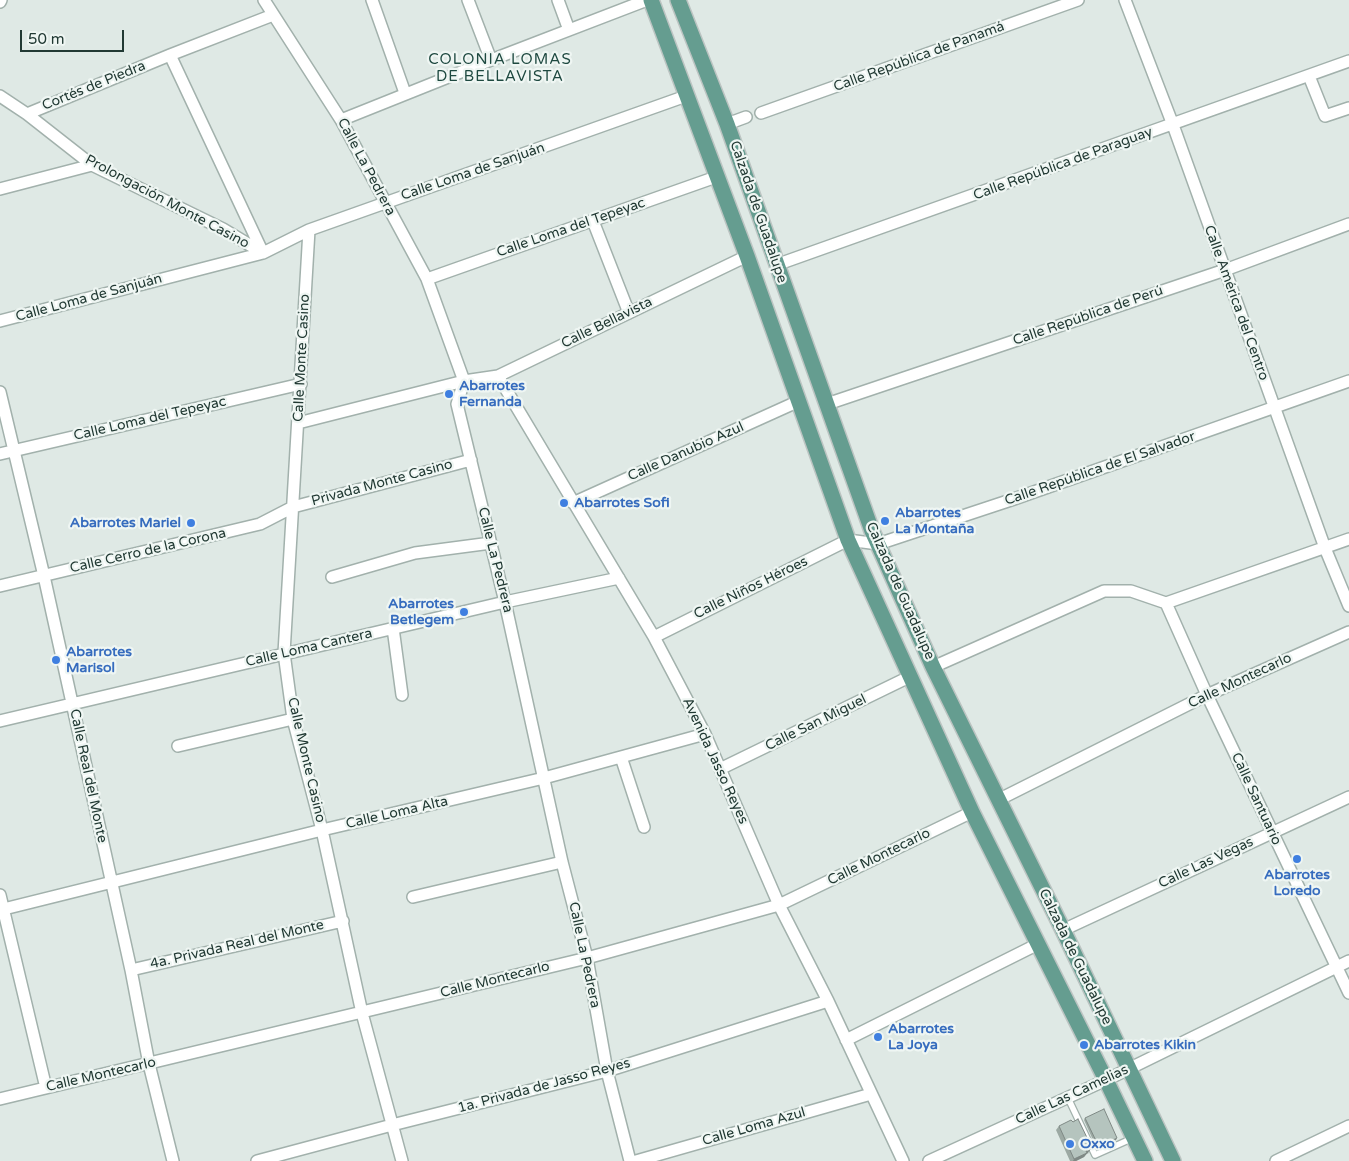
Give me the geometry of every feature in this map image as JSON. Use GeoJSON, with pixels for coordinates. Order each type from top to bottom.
{"type":"FeatureCollection","features":[{"type":"Feature","properties":{"kind":"main road","name":"Calzada de Guadalupe"},"geometry":{"type":"LineString","coordinates":[[651,0],[747,256],[848,540],[972,812],[1106,1080],[1144,1161]]}},
{"type":"Feature","properties":{"kind":"main road","name":"Calzada de Guadalupe"},"geometry":{"type":"LineString","coordinates":[[678,0],[727,124],[776,265],[878,544],[933,667],[1063,930],[1173,1161]]}},
{"type":"Feature","properties":{"kind":"street","name":"Calle La Pedrera"},"geometry":{"type":"LineString","coordinates":[[264,0],[341,120],[427,279],[464,381],[457,404],[505,602],[562,862],[587,958],[607,1071],[630,1161]]}},
{"type":"Feature","properties":{"kind":"street"},"geometry":{"type":"LineString","coordinates":[[372,0],[405,93]]}},
{"type":"Feature","properties":{"kind":"street"},"geometry":{"type":"LineString","coordinates":[[468,0],[490,60]]}},
{"type":"Feature","properties":{"kind":"street"},"geometry":{"type":"LineString","coordinates":[[558,0],[569,30]]}},
{"type":"Feature","properties":{"kind":"street"},"geometry":{"type":"LineString","coordinates":[[341,120],[405,93],[647,0]]}},
{"type":"Feature","properties":{"kind":"street","name":"Calle República de Panamá"},"geometry":{"type":"LineString","coordinates":[[761,113],[1078,0]]}},
{"type":"Feature","properties":{"kind":"street","name":"Calle América del Centro"},"geometry":{"type":"LineString","coordinates":[[1125,0],[1173,125],[1325,548],[1349,606]]}},
{"type":"Feature","properties":{"kind":"street","name":"Cortés de Piedra"},"geometry":{"type":"LineString","coordinates":[[27,114],[273,15]]}},
{"type":"Feature","properties":{"kind":"street"},"geometry":{"type":"LineString","coordinates":[[170,55],[263,253]]}},
{"type":"Feature","properties":{"kind":"street","name":"Calle República de Paraguay"},"geometry":{"type":"LineString","coordinates":[[776,265],[1349,61]]}},
{"type":"Feature","properties":{"kind":"street"},"geometry":{"type":"LineString","coordinates":[[1309,76],[1325,116],[1349,108]]}},
{"type":"Feature","properties":{"kind":"street","name":"Prolongación Monte Casino"},"geometry":{"type":"LineString","coordinates":[[0,96],[27,114],[92,165],[223,229],[263,253]]}},
{"type":"Feature","properties":{"kind":"street","name":"Calle Loma de Sanjuán"},"geometry":{"type":"LineString","coordinates":[[0,321],[263,253],[309,230],[686,96]]}},
{"type":"Feature","properties":{"kind":"street"},"geometry":{"type":"LineString","coordinates":[[727,124],[746,117]]}},
{"type":"Feature","properties":{"kind":"street"},"geometry":{"type":"LineString","coordinates":[[0,188],[92,165]]}},
{"type":"Feature","properties":{"kind":"street","name":"Calle Loma del Tepeyac"},"geometry":{"type":"LineString","coordinates":[[427,279],[716,177]]}},
{"type":"Feature","properties":{"kind":"street"},"geometry":{"type":"LineString","coordinates":[[593,220],[629,312]]}},
{"type":"Feature","properties":{"kind":"street","name":"Calle República de Perú"},"geometry":{"type":"LineString","coordinates":[[826,404],[1225,270],[1349,224]]}},
{"type":"Feature","properties":{"kind":"street","name":"Calle Monte Casino"},"geometry":{"type":"LineString","coordinates":[[309,230],[284,653],[293,719],[322,830],[362,1013],[402,1161]]}},
{"type":"Feature","properties":{"kind":"street","name":"Calle Bellavista"},"geometry":{"type":"LineString","coordinates":[[464,381],[498,376],[747,256]]}},
{"type":"Feature","properties":{"kind":"street","name":"Avenida Jasso Reyes"},"geometry":{"type":"LineString","coordinates":[[498,376],[654,636],[706,734],[779,905],[828,1001],[903,1161]]}},
{"type":"Feature","properties":{"kind":"street"},"geometry":{"type":"LineString","coordinates":[[298,423],[464,381]]}},
{"type":"Feature","properties":{"kind":"street","name":"Calle República de El Salvador"},"geometry":{"type":"LineString","coordinates":[[848,540],[878,544],[1014,499],[1349,381]]}},
{"type":"Feature","properties":{"kind":"street","name":"Calle Loma del Tepeyac"},"geometry":{"type":"LineString","coordinates":[[0,454],[301,384]]}},
{"type":"Feature","properties":{"kind":"street","name":"Calle Real del Monte"},"geometry":{"type":"LineString","coordinates":[[0,392],[44,576],[110,882],[131,970],[149,1064],[173,1161]]}},
{"type":"Feature","properties":{"kind":"street","name":"Calle Danubio Azul"},"geometry":{"type":"LineString","coordinates":[[573,503],[799,401]]}},
{"type":"Feature","properties":{"kind":"street","name":"Privada Monte Casino"},"geometry":{"type":"LineString","coordinates":[[293,507],[471,460]]}},
{"type":"Feature","properties":{"kind":"street","name":"Calle Cerro de la Corona"},"geometry":{"type":"LineString","coordinates":[[0,586],[260,524],[293,507]]}},
{"type":"Feature","properties":{"kind":"street"},"geometry":{"type":"LineString","coordinates":[[933,667],[1104,592],[1131,591],[1166,603],[1349,539]]}},
{"type":"Feature","properties":{"kind":"street","name":"Calle Niños Héroes"},"geometry":{"type":"LineString","coordinates":[[654,636],[848,540]]}},
{"type":"Feature","properties":{"kind":"street"},"geometry":{"type":"LineString","coordinates":[[332,577],[415,553],[490,543]]}},
{"type":"Feature","properties":{"kind":"street","name":"Calle Loma Cantera"},"geometry":{"type":"LineString","coordinates":[[0,721],[284,653],[619,578]]}},
{"type":"Feature","properties":{"kind":"street","name":"Calle Santuario"},"geometry":{"type":"LineString","coordinates":[[1166,603],[1207,695],[1349,993]]}},
{"type":"Feature","properties":{"kind":"street"},"geometry":{"type":"LineString","coordinates":[[393,628],[402,695]]}},
{"type":"Feature","properties":{"kind":"street","name":"Calle Montecarlo"},"geometry":{"type":"LineString","coordinates":[[998,800],[1207,695],[1349,632]]}},
{"type":"Feature","properties":{"kind":"street","name":"Calle San Miguel"},"geometry":{"type":"LineString","coordinates":[[722,768],[910,677]]}},
{"type":"Feature","properties":{"kind":"street"},"geometry":{"type":"LineString","coordinates":[[178,746],[293,719]]}},
{"type":"Feature","properties":{"kind":"street","name":"Calle Loma Alta"},"geometry":{"type":"LineString","coordinates":[[2,910],[322,830],[544,778],[706,734]]}},
{"type":"Feature","properties":{"kind":"street"},"geometry":{"type":"LineString","coordinates":[[621,757],[644,827]]}},
{"type":"Feature","properties":{"kind":"street","name":"Calle Las Vegas"},"geometry":{"type":"LineString","coordinates":[[1063,930],[1349,797]]}},
{"type":"Feature","properties":{"kind":"street","name":"Calle Montecarlo"},"geometry":{"type":"LineString","coordinates":[[0,1099],[587,958],[779,905],[972,812]]}},
{"type":"Feature","properties":{"kind":"street"},"geometry":{"type":"LineString","coordinates":[[413,897],[562,862]]}},
{"type":"Feature","properties":{"kind":"street"},"geometry":{"type":"LineString","coordinates":[[0,895],[2,910],[46,1088]]}},
{"type":"Feature","properties":{"kind":"street","name":"4a. Privada Real del Monte"},"geometry":{"type":"LineString","coordinates":[[131,970],[342,921]]}},
{"type":"Feature","properties":{"kind":"street"},"geometry":{"type":"LineString","coordinates":[[846,1040],[1038,944]]}},
{"type":"Feature","properties":{"kind":"street","name":"Calle Las Camelias"},"geometry":{"type":"LineString","coordinates":[[929,1161],[1106,1080],[1349,961]]}},
{"type":"Feature","properties":{"kind":"street","name":"1a. Privada de Jasso Reyes"},"geometry":{"type":"LineString","coordinates":[[257,1161],[607,1071],[828,1001]]}},
{"type":"Feature","properties":{"kind":"street","name":"Calle Loma Azul"},"geometry":{"type":"LineString","coordinates":[[636,1161],[871,1094]]}},
{"type":"Feature","properties":{"kind":"street"},"geometry":{"type":"LineString","coordinates":[[1276,1161],[1349,1126]]}},
{"type":"Feature","properties":{"kind":"lane"},"geometry":{"type":"LineString","coordinates":[[1068,1098],[1095,1155],[1134,1138]]}},
{"type":"Feature","properties":{"kind":"building"},"geometry":{"type":"Polygon","coordinates":[[[1104,1109],[1117,1138],[1099,1147],[1085,1118],[1104,1109]]]}},
{"type":"Feature","properties":{"kind":"building"},"geometry":{"type":"Polygon","coordinates":[[[1078,1119],[1092,1148],[1086,1151],[1087,1153],[1074,1159],[1059,1126],[1078,1119]]]}},
{"type":"Feature","properties":{"kind":"place","name":"Abarrotes Fernanda"},"geometry":{"type":"Point","coordinates":[449,394]}},
{"type":"Feature","properties":{"kind":"place","name":"Abarrotes Sofi"},"geometry":{"type":"Point","coordinates":[564,503]}},
{"type":"Feature","properties":{"kind":"place","name":"Abarrotes La Montaña"},"geometry":{"type":"Point","coordinates":[885,521]}},
{"type":"Feature","properties":{"kind":"place","name":"Abarrotes Mariel"},"geometry":{"type":"Point","coordinates":[191,523]}},
{"type":"Feature","properties":{"kind":"place","name":"Abarrotes Betlegem"},"geometry":{"type":"Point","coordinates":[464,612]}},
{"type":"Feature","properties":{"kind":"place","name":"Abarrotes Marisol"},"geometry":{"type":"Point","coordinates":[56,660]}},
{"type":"Feature","properties":{"kind":"place","name":"Abarrotes Loredo"},"geometry":{"type":"Point","coordinates":[1297,859]}},
{"type":"Feature","properties":{"kind":"place","name":"Abarrotes La Joya"},"geometry":{"type":"Point","coordinates":[878,1037]}},
{"type":"Feature","properties":{"kind":"place","name":"Abarrotes Kikin"},"geometry":{"type":"Point","coordinates":[1084,1045]}},
{"type":"Feature","properties":{"kind":"place","name":"Oxxo"},"geometry":{"type":"Point","coordinates":[1070,1144]}},
{"type":"Feature","properties":{"kind":"district","name":"COLONIA LOMAS DE BELLAVISTA"},"geometry":{"type":"Point","coordinates":[500,68]}}]}
